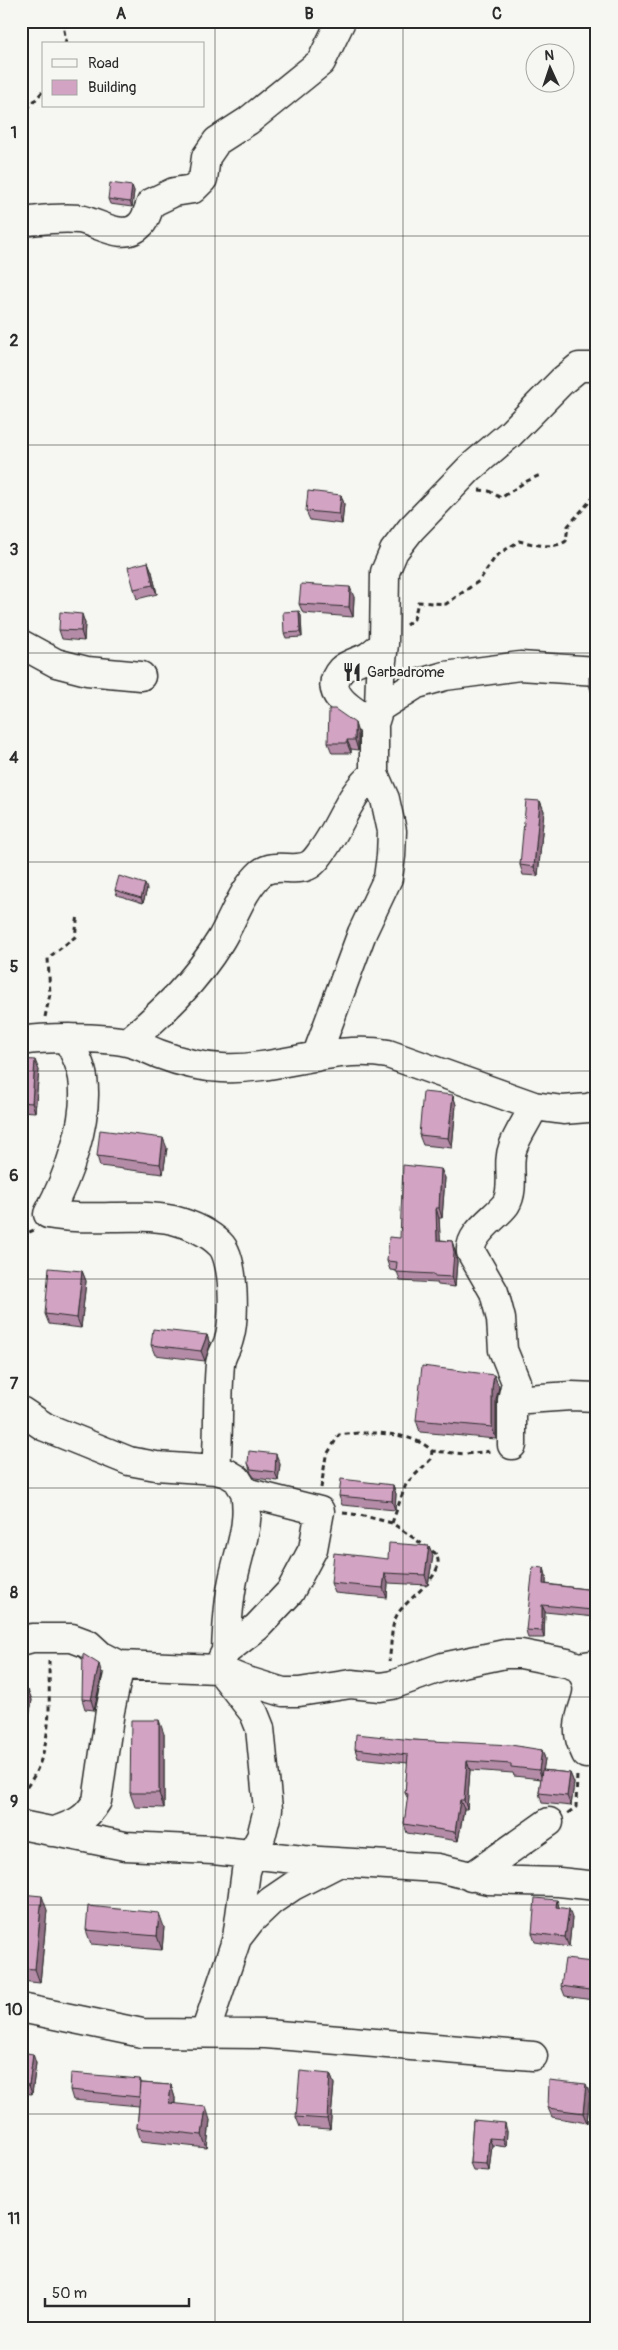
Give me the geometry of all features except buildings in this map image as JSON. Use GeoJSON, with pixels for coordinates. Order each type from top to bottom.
{"type":"FeatureCollection","features":[{"type":"Feature","properties":{"kind":"street"},"geometry":{"type":"LineString","coordinates":[[21,222],[54,218],[81,219],[112,231],[132,231],[142,224],[151,203],[174,192],[193,189],[203,179],[206,157],[217,141],[248,121],[321,62],[341,21]]}},
{"type":"Feature","properties":{"kind":"street"},"geometry":{"type":"LineString","coordinates":[[316,1057],[362,933],[388,878],[392,830],[385,799],[374,774],[380,676],[384,644],[385,572],[394,551],[411,529],[470,468],[510,434],[562,381],[588,367],[597,347]]}},
{"type":"Feature","properties":{"kind":"street"},"geometry":{"type":"LineString","coordinates":[[21,644],[56,663],[87,671],[140,676]]}},
{"type":"Feature","properties":{"kind":"street"},"geometry":{"type":"LineString","coordinates":[[377,716],[342,703],[337,696],[336,679],[342,669],[368,656],[384,644]]}},
{"type":"Feature","properties":{"kind":"street"},"geometry":{"type":"LineString","coordinates":[[377,716],[417,684],[444,676],[458,676],[520,666],[597,671]]}},
{"type":"Feature","properties":{"kind":"street"},"geometry":{"type":"LineString","coordinates":[[128,1042],[175,1001],[194,978],[219,942],[255,879],[272,868],[296,868],[312,864],[337,830],[362,783],[374,774]]}},
{"type":"Feature","properties":{"kind":"street"},"geometry":{"type":"LineString","coordinates":[[67,1039],[77,1056],[83,1076],[85,1100],[72,1159],[60,1193],[48,1214],[70,1218],[171,1220],[195,1228],[221,1244],[226,1252],[231,1279],[233,1312],[229,1340],[220,1363],[216,1470]]}},
{"type":"Feature","properties":{"kind":"street"},"geometry":{"type":"LineString","coordinates":[[30,1040],[67,1039],[128,1042],[193,1066],[224,1068],[264,1065],[351,1051],[369,1051],[388,1054],[534,1106],[563,1110],[588,1108],[597,1105]]}},
{"type":"Feature","properties":{"kind":"street"},"geometry":{"type":"LineString","coordinates":[[512,1445],[512,1400],[516,1382],[504,1350],[499,1306],[494,1292],[470,1247],[481,1231],[507,1202],[510,1192],[512,1148],[534,1106]]}},
{"type":"Feature","properties":{"kind":"street"},"geometry":{"type":"LineString","coordinates":[[512,1400],[570,1396],[597,1397]]}},
{"type":"Feature","properties":{"kind":"street"},"geometry":{"type":"LineString","coordinates":[[21,1411],[45,1426],[129,1461],[156,1466],[216,1470],[227,1473],[237,1480],[245,1492],[248,1508],[246,1527],[230,1597],[221,1663],[254,1713],[260,1728],[268,1809],[261,1837],[252,1853],[246,1871],[237,1938],[205,2033]]}},
{"type":"Feature","properties":{"kind":"street"},"geometry":{"type":"LineString","coordinates":[[221,1663],[290,1592],[313,1549],[320,1511],[245,1492]]}},
{"type":"Feature","properties":{"kind":"street"},"geometry":{"type":"LineString","coordinates":[[21,1641],[72,1638],[88,1644],[100,1655],[120,1665],[221,1663],[244,1680],[283,1692],[299,1692],[351,1684],[380,1687],[403,1682],[443,1667],[505,1654],[521,1654],[587,1666],[584,1676],[588,1692],[579,1727],[579,1740],[586,1754]]}},
{"type":"Feature","properties":{"kind":"street"},"geometry":{"type":"LineString","coordinates":[[52,1832],[81,1821],[90,1813],[96,1800],[110,1711],[120,1665]]}},
{"type":"Feature","properties":{"kind":"street"},"geometry":{"type":"LineString","coordinates":[[472,1877],[549,1822]]}},
{"type":"Feature","properties":{"kind":"street"},"geometry":{"type":"LineString","coordinates":[[21,1825],[125,1846],[252,1853],[339,1863],[438,1868],[488,1880],[559,1882],[597,1886]]}},
{"type":"Feature","properties":{"kind":"street"},"geometry":{"type":"LineString","coordinates":[[237,1938],[251,1920],[271,1901],[293,1886],[339,1863]]}},
{"type":"Feature","properties":{"kind":"street"},"geometry":{"type":"LineString","coordinates":[[21,2008],[142,2033],[169,2035],[205,2033],[266,2034],[534,2056]]}},
{"type":"Feature","properties":{"kind":"path"},"geometry":{"type":"LineString","coordinates":[[62,21],[66,42]]}},
{"type":"Feature","properties":{"kind":"path"},"geometry":{"type":"LineString","coordinates":[[21,116],[42,92]]}},
{"type":"Feature","properties":{"kind":"path"},"geometry":{"type":"LineString","coordinates":[[475,490],[489,491],[501,498],[525,482],[542,474]]}},
{"type":"Feature","properties":{"kind":"path"},"geometry":{"type":"LineString","coordinates":[[384,644],[414,619],[418,602],[446,604],[479,581],[496,556],[519,541],[538,545],[561,544],[566,541],[568,526],[597,493]]}},
{"type":"Feature","properties":{"kind":"path"},"geometry":{"type":"LineString","coordinates":[[30,1040],[50,994],[48,958],[74,937],[78,914]]}},
{"type":"Feature","properties":{"kind":"path"},"geometry":{"type":"LineString","coordinates":[[380,1687],[387,1673],[398,1614],[425,1586],[439,1567],[439,1559],[435,1553],[392,1523],[360,1515],[320,1511],[322,1472],[326,1456],[339,1435],[372,1432],[424,1443],[432,1451],[477,1454],[512,1445]]}},
{"type":"Feature","properties":{"kind":"path"},"geometry":{"type":"LineString","coordinates":[[392,1523],[406,1484],[428,1463],[431,1459],[432,1451]]}},
{"type":"Feature","properties":{"kind":"path"},"geometry":{"type":"LineString","coordinates":[[21,1794],[42,1759],[48,1729],[50,1638]]}},
{"type":"Feature","properties":{"kind":"path"},"geometry":{"type":"LineString","coordinates":[[549,1822],[576,1807],[579,1764],[586,1754]]}},
{"type":"Feature","properties":{"kind":"place","name":"Garbadrome"},"geometry":{"type":"Point","coordinates":[352,672]}}]}
